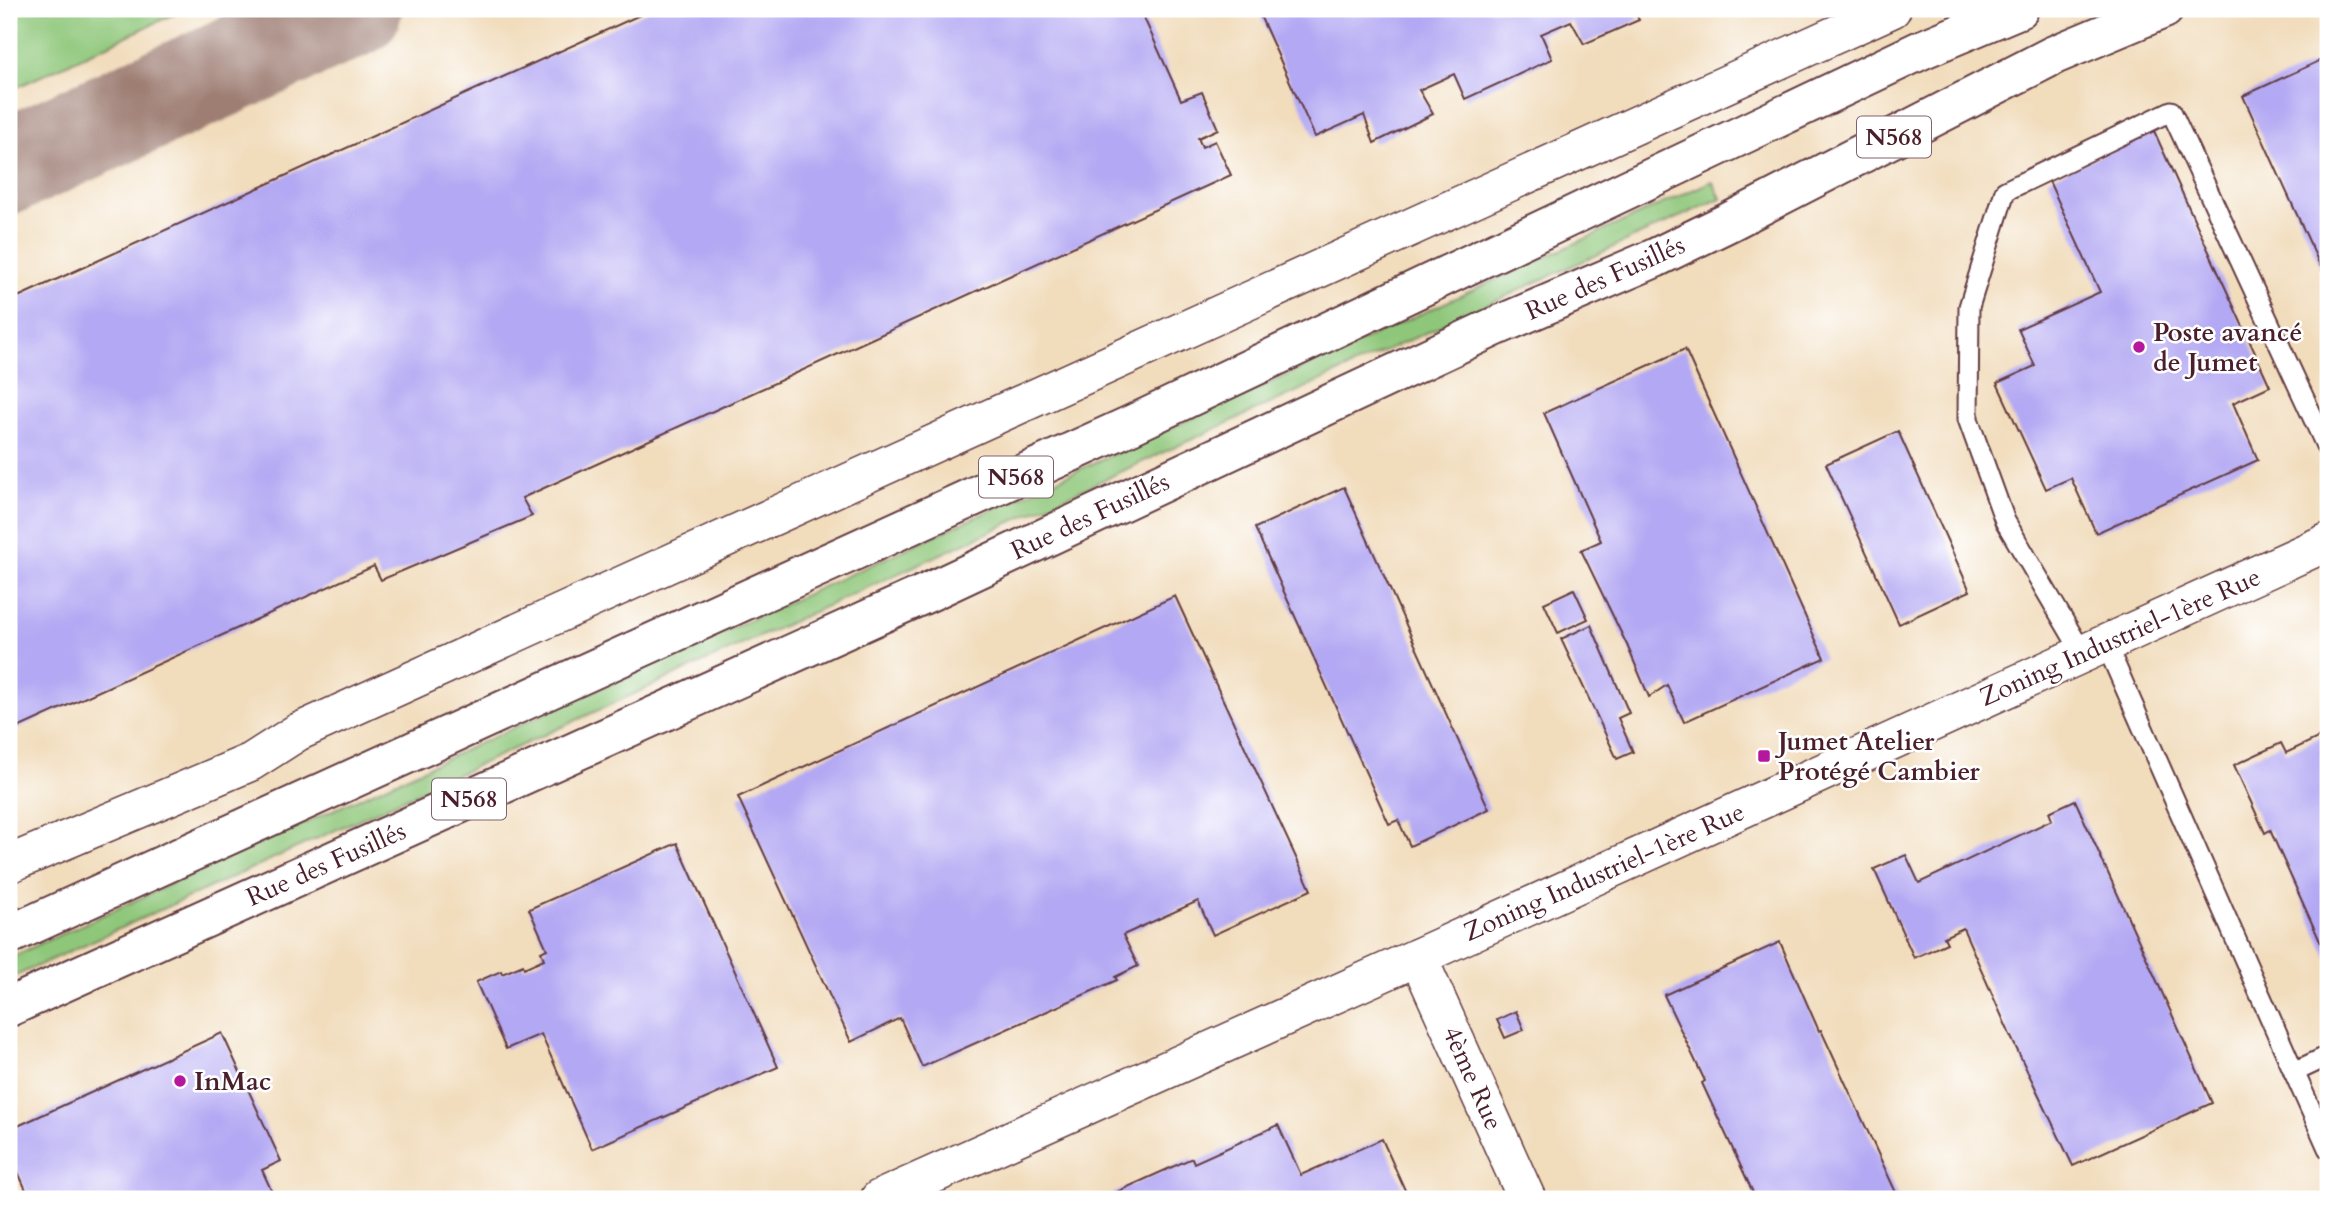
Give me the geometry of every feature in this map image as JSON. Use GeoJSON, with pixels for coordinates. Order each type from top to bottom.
{"type":"FeatureCollection","features":[{"type":"Feature","properties":{"kind":"highway","name":"N568"},"geometry":{"type":"LineString","coordinates":[[9,935],[1133,424],[1921,50],[2019,9]]}},
{"type":"Feature","properties":{"kind":"highway","name":"Rue des Fusillés"},"geometry":{"type":"LineString","coordinates":[[9,1007],[929,592],[1482,333],[1655,258],[2054,55],[2164,9]]}},
{"type":"Feature","properties":{"kind":"street"},"geometry":{"type":"LineString","coordinates":[[9,864],[251,762],[298,732],[1892,9]]}},
{"type":"Feature","properties":{"kind":"street","name":"Zoning Industriel-1ère Rue"},"geometry":{"type":"LineString","coordinates":[[878,1199],[1418,957],[2328,542]]}},
{"type":"Feature","properties":{"kind":"street","name":"4ème Rue"},"geometry":{"type":"LineString","coordinates":[[1418,957],[1527,1199]]}},
{"type":"Feature","properties":{"kind":"lane"},"geometry":{"type":"LineString","coordinates":[[2328,450],[2171,111],[2005,191],[1969,307],[1968,419],[2005,521],[2094,649],[2328,1148]]}},
{"type":"Feature","properties":{"kind":"lane"},"geometry":{"type":"LineString","coordinates":[[2294,1072],[2328,1056]]}},
{"type":"Feature","properties":{"kind":"green space"},"geometry":{"type":"Polygon","coordinates":[[[9,9],[185,9],[9,91],[9,9]]]}},
{"type":"Feature","properties":{"kind":"green space"},"geometry":{"type":"Polygon","coordinates":[[[1712,181],[1721,198],[9,979],[9,958],[1712,181]]]}},
{"type":"Feature","properties":{"kind":"building"},"geometry":{"type":"Polygon","coordinates":[[[653,9],[1140,9],[1181,100],[1202,92],[1218,129],[1198,138],[1202,147],[1215,141],[1231,175],[522,498],[532,516],[381,580],[374,566],[9,732],[9,301],[653,9]]]}},
{"type":"Feature","properties":{"kind":"building"},"geometry":{"type":"Polygon","coordinates":[[[1257,9],[1634,9],[1639,20],[1584,44],[1571,21],[1541,34],[1552,59],[1465,99],[1454,74],[1419,90],[1433,114],[1374,143],[1364,115],[1315,137],[1257,9]]]}},
{"type":"Feature","properties":{"kind":"building"},"geometry":{"type":"Polygon","coordinates":[[[2328,57],[2328,283],[2243,96],[2328,57]]]}},
{"type":"Feature","properties":{"kind":"building","name":"Poste avancé de Jumet"},"geometry":{"type":"Polygon","coordinates":[[[2154,131],[2270,386],[2233,403],[2258,460],[2096,533],[2071,478],[2046,489],[1997,383],[2035,366],[2018,329],[2100,292],[2048,179],[2154,131]]]}},
{"type":"Feature","properties":{"kind":"building"},"geometry":{"type":"Polygon","coordinates":[[[1685,349],[1824,658],[1684,722],[1667,685],[1649,697],[1581,550],[1601,541],[1544,413],[1685,349]]]}},
{"type":"Feature","properties":{"kind":"building"},"geometry":{"type":"Polygon","coordinates":[[[1898,431],[1970,591],[1899,624],[1826,464],[1898,431]]]}},
{"type":"Feature","properties":{"kind":"building"},"geometry":{"type":"Polygon","coordinates":[[[1344,487],[1489,809],[1410,846],[1398,820],[1389,824],[1255,528],[1344,487]]]}},
{"type":"Feature","properties":{"kind":"building"},"geometry":{"type":"Polygon","coordinates":[[[1574,589],[1588,619],[1558,633],[1544,603],[1574,589]]]}},
{"type":"Feature","properties":{"kind":"building"},"geometry":{"type":"Polygon","coordinates":[[[1175,596],[1311,890],[1213,935],[1198,901],[1123,935],[1138,966],[1115,977],[1117,980],[922,1067],[900,1018],[851,1042],[738,797],[1175,596]]]}},
{"type":"Feature","properties":{"kind":"building"},"geometry":{"type":"Polygon","coordinates":[[[1591,625],[1629,713],[1618,718],[1633,752],[1617,759],[1561,639],[1591,625]]]}},
{"type":"Feature","properties":{"kind":"building"},"geometry":{"type":"Polygon","coordinates":[[[2328,733],[2328,959],[2270,830],[2265,833],[2234,765],[2281,743],[2286,753],[2328,733]]]}},
{"type":"Feature","properties":{"kind":"building"},"geometry":{"type":"Polygon","coordinates":[[[2075,800],[2212,1103],[2073,1166],[2010,1035],[1963,928],[1944,937],[1947,943],[1914,958],[1874,869],[1906,855],[1919,883],[2052,820],[2049,812],[2075,800]]]}},
{"type":"Feature","properties":{"kind":"building"},"geometry":{"type":"Polygon","coordinates":[[[677,843],[778,1067],[592,1149],[541,1034],[506,1049],[476,982],[501,971],[502,974],[523,965],[524,968],[544,959],[541,952],[547,949],[529,909],[677,843]]]}},
{"type":"Feature","properties":{"kind":"building"},"geometry":{"type":"Polygon","coordinates":[[[1780,942],[1899,1199],[1756,1199],[1702,1083],[1705,1081],[1664,995],[1780,942]]]}},
{"type":"Feature","properties":{"kind":"building"},"geometry":{"type":"Polygon","coordinates":[[[1516,1011],[1524,1030],[1505,1038],[1497,1020],[1516,1011]]]}},
{"type":"Feature","properties":{"kind":"building","name":"InMac"},"geometry":{"type":"Polygon","coordinates":[[[222,1033],[281,1161],[262,1170],[273,1194],[261,1199],[30,1199],[9,1152],[9,1130],[222,1033]]]}},
{"type":"Feature","properties":{"kind":"building"},"geometry":{"type":"Polygon","coordinates":[[[1278,1125],[1301,1175],[1382,1139],[1409,1199],[1101,1199],[1192,1158],[1194,1163],[1278,1125]]]}},
{"type":"Feature","properties":{"kind":"taxiway"},"geometry":{"type":"LineString","coordinates":[[9,166],[354,9]]}},
{"type":"Feature","properties":{"kind":"place","name":"Poste avancé de Jumet"},"geometry":{"type":"Point","coordinates":[2139,347]}},
{"type":"Feature","properties":{"kind":"place","name":"Jumet Atelier Protégé Cambier"},"geometry":{"type":"Point","coordinates":[1764,756]}},
{"type":"Feature","properties":{"kind":"place","name":"InMac"},"geometry":{"type":"Point","coordinates":[180,1081]}}]}
